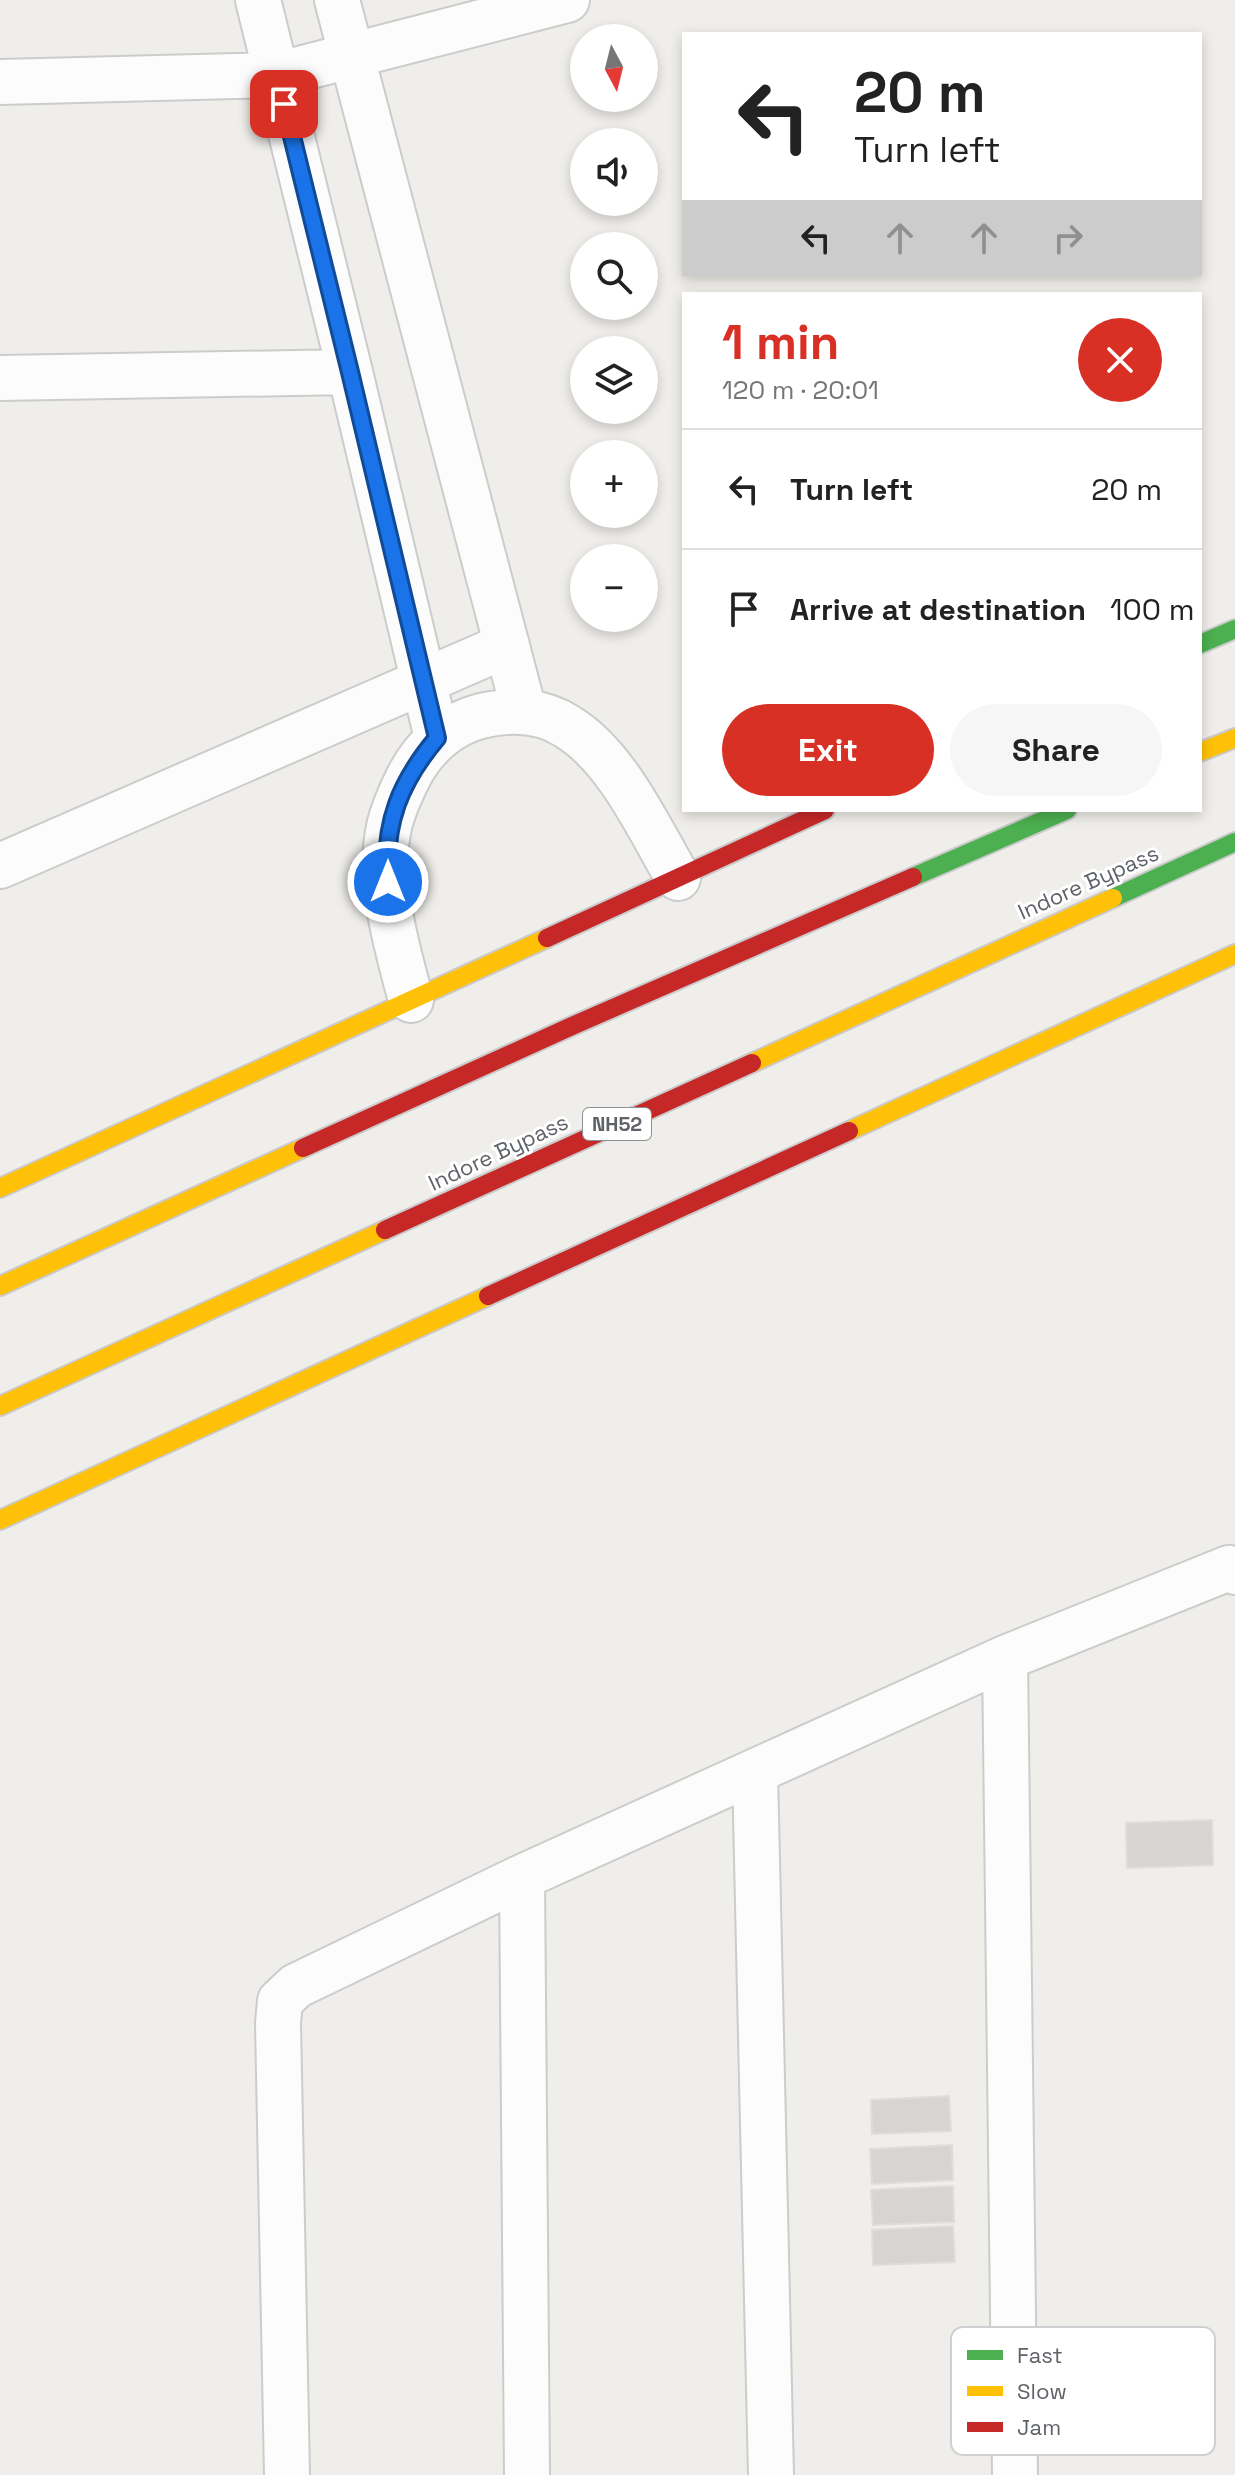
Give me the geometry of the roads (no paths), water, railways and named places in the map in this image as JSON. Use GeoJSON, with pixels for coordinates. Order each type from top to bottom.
{"type":"FeatureCollection","features":[{"type":"Feature","properties":{"kind":"main road"},"geometry":{"type":"LineString","coordinates":[[1202,643],[1235,629]]}},
{"type":"Feature","properties":{"kind":"main road"},"geometry":{"type":"LineString","coordinates":[[1202,751],[1235,738]]}},
{"type":"Feature","properties":{"kind":"main road"},"geometry":{"type":"LineString","coordinates":[[0,1188],[821,812]]}},
{"type":"Feature","properties":{"kind":"main road"},"geometry":{"type":"LineString","coordinates":[[0,1286],[572,1026],[1062,812]]}},
{"type":"Feature","properties":{"kind":"main road","name":"Indore Bypass"},"geometry":{"type":"LineString","coordinates":[[0,1406],[1235,842]]}},
{"type":"Feature","properties":{"kind":"main road"},"geometry":{"type":"LineString","coordinates":[[0,1520],[1235,954]]}},
{"type":"Feature","properties":{"kind":"street"},"geometry":{"type":"LineString","coordinates":[[258,0],[437,738]]}},
{"type":"Feature","properties":{"kind":"street"},"geometry":{"type":"LineString","coordinates":[[337,0],[524,711]]}},
{"type":"Feature","properties":{"kind":"street"},"geometry":{"type":"LineString","coordinates":[[0,82],[276,75],[567,0]]}},
{"type":"Feature","properties":{"kind":"street"},"geometry":{"type":"LineString","coordinates":[[0,378],[350,372]]}},
{"type":"Feature","properties":{"kind":"street"},"geometry":{"type":"LineString","coordinates":[[0,866],[507,645]]}},
{"type":"Feature","properties":{"kind":"street"},"geometry":{"type":"LineString","coordinates":[[411,1000],[389,905],[386,860],[389,828],[399,796],[416,762],[437,738],[465,720],[498,712],[524,711],[567,726],[598,752],[622,784],[678,878]]}},
{"type":"Feature","properties":{"kind":"street"},"geometry":{"type":"LineString","coordinates":[[287,2475],[280,2001],[296,1986],[522,1877],[1005,1658],[1229,1568],[1235,1572]]}},
{"type":"Feature","properties":{"kind":"street"},"geometry":{"type":"LineString","coordinates":[[1005,1658],[1013,2327]]}},
{"type":"Feature","properties":{"kind":"street"},"geometry":{"type":"LineString","coordinates":[[755,1772],[771,2475]]}},
{"type":"Feature","properties":{"kind":"street"},"geometry":{"type":"LineString","coordinates":[[522,1877],[527,2475]]}},
{"type":"Feature","properties":{"kind":"street"},"geometry":{"type":"LineString","coordinates":[[1015,2455],[1015,2475]]}}]}
